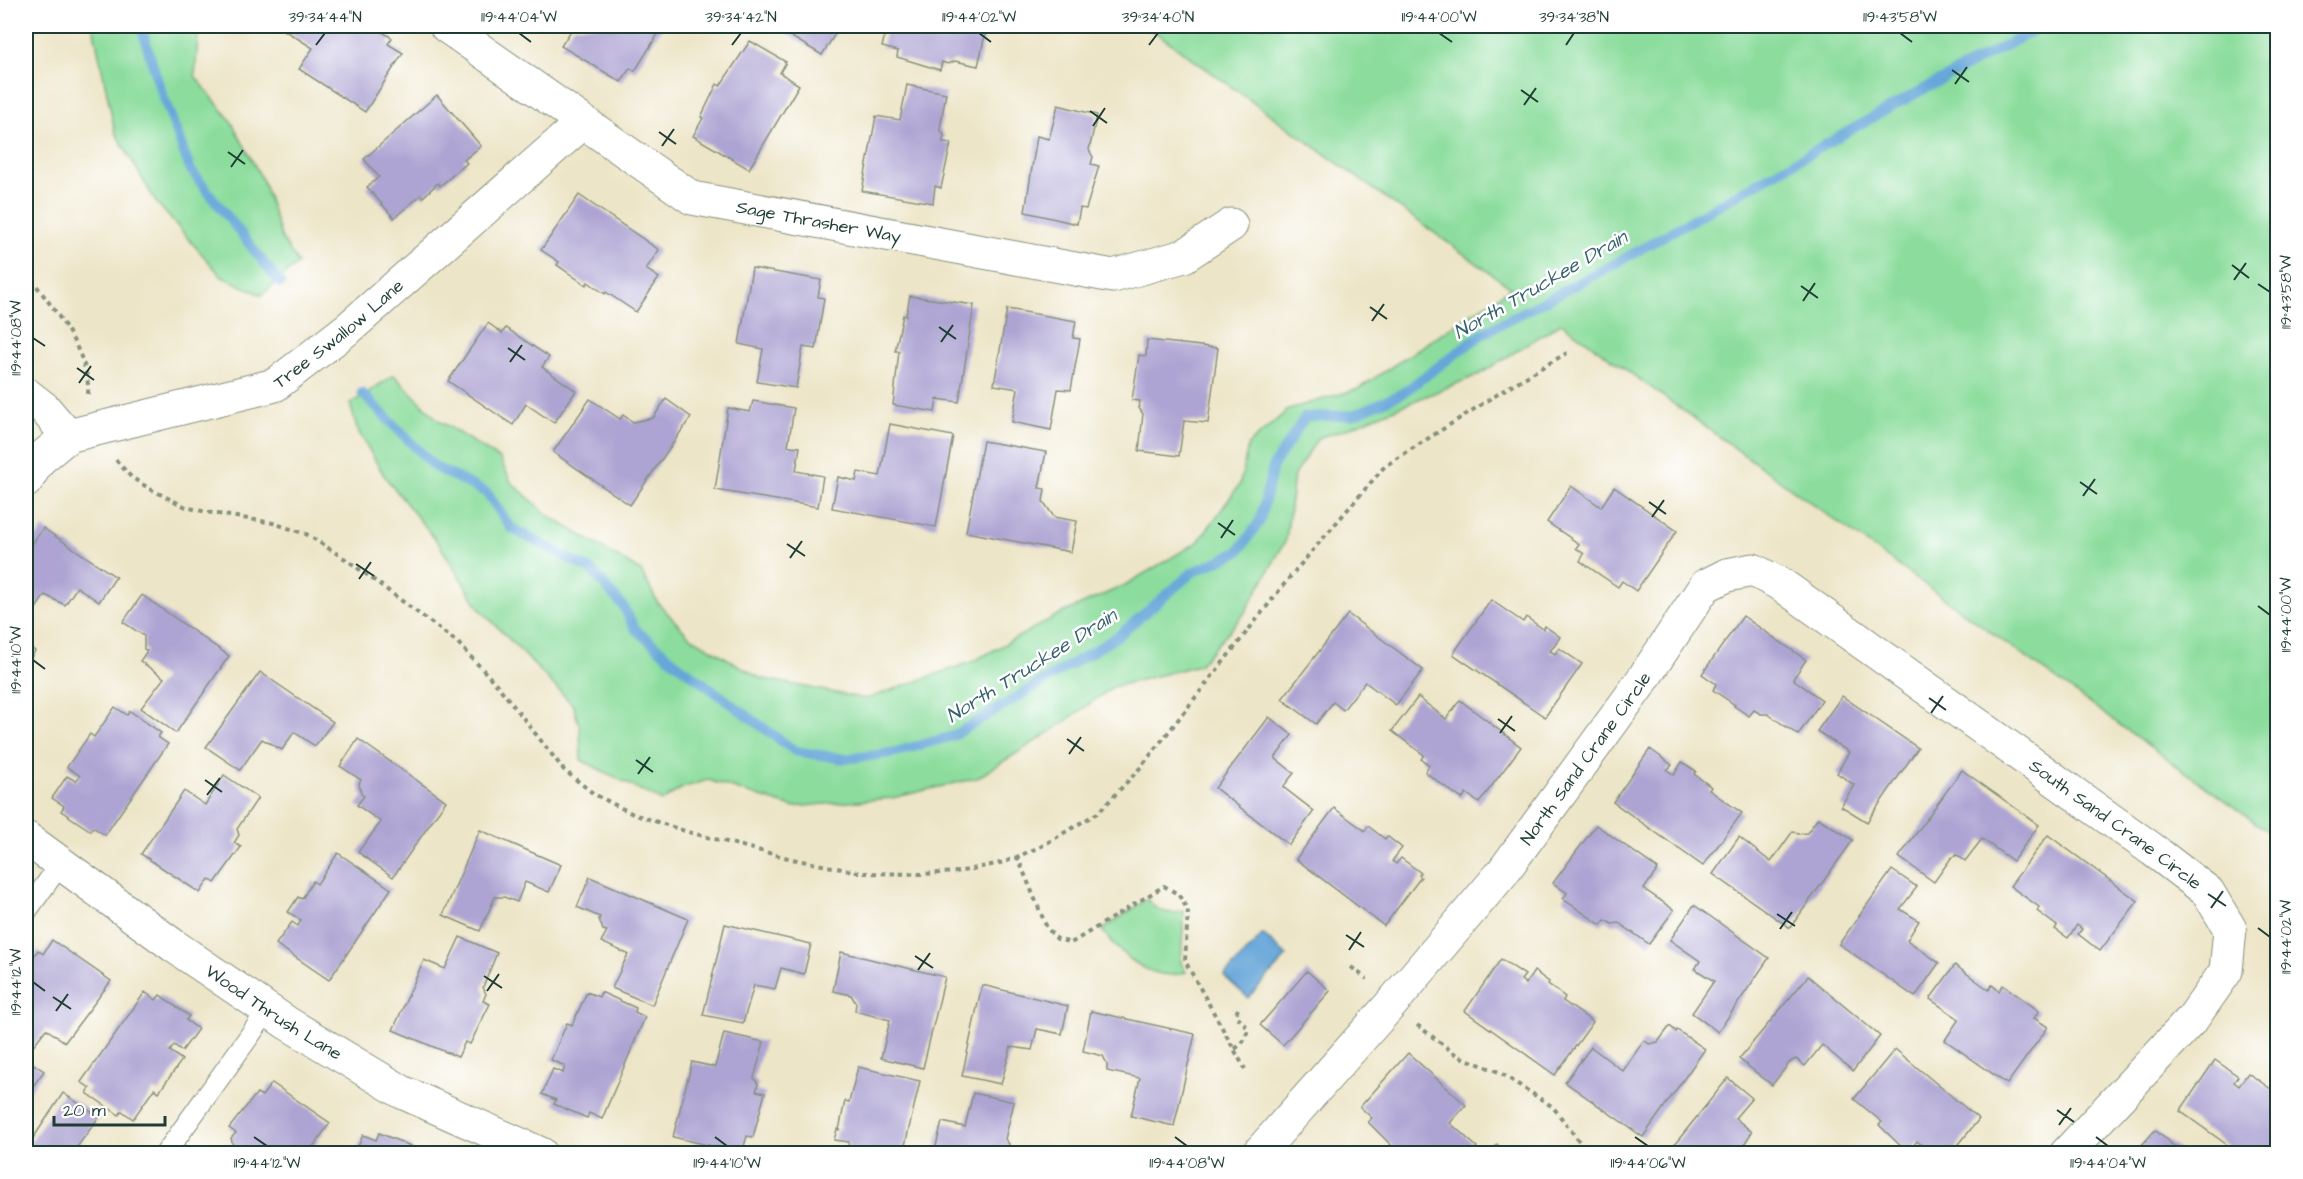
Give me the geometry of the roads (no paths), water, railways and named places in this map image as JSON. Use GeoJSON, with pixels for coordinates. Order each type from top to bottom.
{"type":"FeatureCollection","features":[{"type":"Feature","properties":{"kind":"street","name":"Sage Thrasher Way"},"geometry":{"type":"LineString","coordinates":[[446,26],[692,198],[1113,276],[1184,256],[1231,225]]}},
{"type":"Feature","properties":{"kind":"street","name":"Tree Swallow Lane"},"geometry":{"type":"LineString","coordinates":[[26,481],[39,460],[68,436],[275,385],[350,327],[582,123]]}},
{"type":"Feature","properties":{"kind":"street"},"geometry":{"type":"LineString","coordinates":[[26,394],[44,408],[68,436]]}},
{"type":"Feature","properties":{"kind":"street","name":"North Sand Crane Circle"},"geometry":{"type":"LineString","coordinates":[[1258,1154],[1392,1003],[1503,872],[1640,685],[1705,586],[1727,575],[1753,570],[1782,585],[1962,713]]}},
{"type":"Feature","properties":{"kind":"street","name":"South Sand Crane Circle"},"geometry":{"type":"LineString","coordinates":[[1962,713],[2144,843],[2208,892],[2230,929],[2226,971],[2193,1018],[2066,1154]]}},
{"type":"Feature","properties":{"kind":"street","name":"Wood Thrush Lane"},"geometry":{"type":"LineString","coordinates":[[26,838],[174,946],[268,1010],[402,1092],[542,1154]]}},
{"type":"Feature","properties":{"kind":"lane"},"geometry":{"type":"LineString","coordinates":[[26,912],[61,863]]}},
{"type":"Feature","properties":{"kind":"lane"},"geometry":{"type":"LineString","coordinates":[[165,1154],[268,1010]]}},
{"type":"Feature","properties":{"kind":"water"},"geometry":{"type":"Polygon","coordinates":[[[1263,934],[1287,956],[1248,998],[1224,976],[1263,934]]]}},
{"type":"Feature","properties":{"kind":"waterway","name":"North Truckee Drain"},"geometry":{"type":"LineString","coordinates":[[141,26],[157,79],[190,169],[280,283]]}},
{"type":"Feature","properties":{"kind":"waterway","name":"North Truckee Drain"},"geometry":{"type":"LineString","coordinates":[[362,393],[435,467],[487,493],[511,528],[591,570],[623,606],[635,629],[676,663],[795,751],[845,759],[892,753],[953,736],[1118,636],[1193,572],[1238,552],[1260,521],[1273,466],[1305,417],[1353,415],[1401,394],[1484,333],[1620,261],[1900,102],[2042,26]]}}]}
